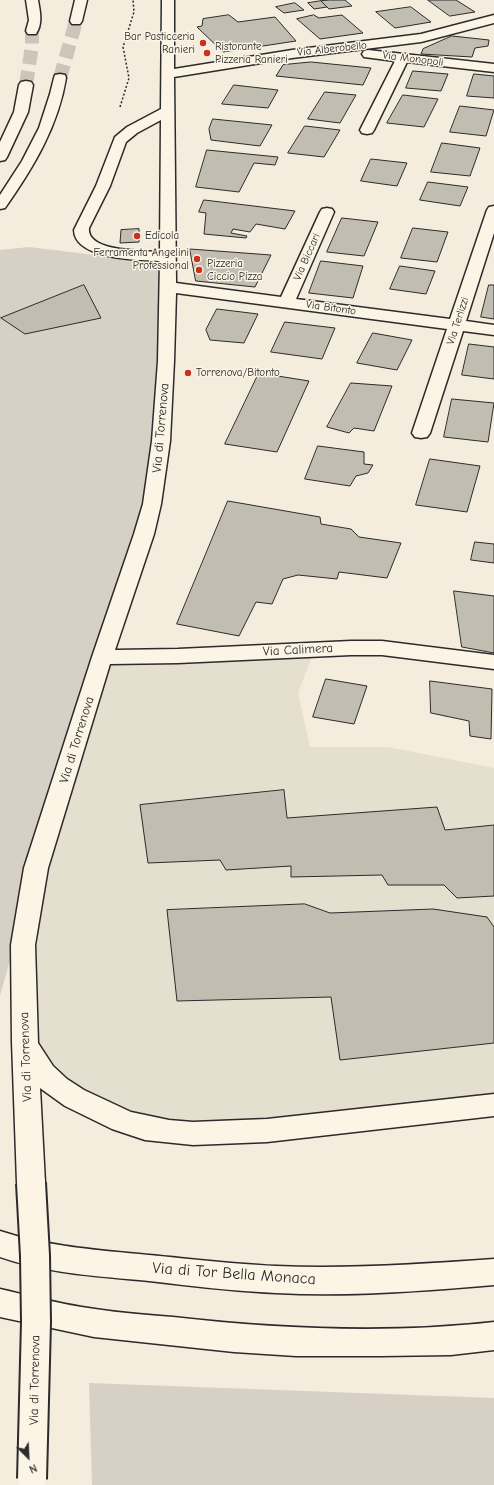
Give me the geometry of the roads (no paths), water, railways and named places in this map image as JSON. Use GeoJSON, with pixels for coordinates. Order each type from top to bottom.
{"type":"FeatureCollection","features":[{"type":"Feature","properties":{"kind":"street"},"geometry":{"type":"LineString","coordinates":[[32,0],[35,20],[32,31]]}},
{"type":"Feature","properties":{"kind":"street"},"geometry":{"type":"LineString","coordinates":[[76,21],[81,0]]}},
{"type":"Feature","properties":{"kind":"street","name":"Via di Torrenova"},"geometry":{"type":"LineString","coordinates":[[32,1482],[36,1322],[35,1256],[25,1042],[23,945],[36,868],[102,657],[144,534],[157,475],[163,422],[168,287],[168,0]]}},
{"type":"Feature","properties":{"kind":"street","name":"Via Alberobello"},"geometry":{"type":"LineString","coordinates":[[168,74],[281,55],[421,38],[494,19]]}},
{"type":"Feature","properties":{"kind":"street","name":"Via Monopoli"},"geometry":{"type":"LineString","coordinates":[[332,49],[494,68]]}},
{"type":"Feature","properties":{"kind":"street"},"geometry":{"type":"LineString","coordinates":[[368,130],[404,58]]}},
{"type":"Feature","properties":{"kind":"street"},"geometry":{"type":"LineString","coordinates":[[0,205],[38,142],[55,102],[60,78]]}},
{"type":"Feature","properties":{"kind":"street"},"geometry":{"type":"LineString","coordinates":[[0,157],[21,112],[26,86]]}},
{"type":"Feature","properties":{"kind":"street"},"geometry":{"type":"LineString","coordinates":[[168,110],[126,133],[120,140],[103,186],[82,227],[82,236],[90,244],[104,250],[124,254],[168,257]]}},
{"type":"Feature","properties":{"kind":"street","name":"Via Terlizzi"},"geometry":{"type":"LineString","coordinates":[[422,433],[494,210]]}},
{"type":"Feature","properties":{"kind":"street","name":"Via Biccari"},"geometry":{"type":"LineString","coordinates":[[287,302],[327,212]]}},
{"type":"Feature","properties":{"kind":"street","name":"Via Bitonto"},"geometry":{"type":"LineString","coordinates":[[168,287],[494,330]]}},
{"type":"Feature","properties":{"kind":"street","name":"Via Calimera"},"geometry":{"type":"LineString","coordinates":[[102,657],[191,656],[351,648],[382,648],[494,662]]}},
{"type":"Feature","properties":{"kind":"street"},"geometry":{"type":"LineString","coordinates":[[25,1042],[38,1068],[64,1091],[112,1116],[144,1128],[165,1131],[188,1133],[248,1132],[494,1105]]}},
{"type":"Feature","properties":{"kind":"street","name":"Via di Tor Bella Monaca"},"geometry":{"type":"LineString","coordinates":[[0,1244],[44,1256],[76,1261],[246,1278],[351,1280],[414,1279],[494,1272]]}},
{"type":"Feature","properties":{"kind":"street"},"geometry":{"type":"LineString","coordinates":[[0,1303],[94,1323],[234,1338],[296,1342],[381,1342],[451,1341],[494,1336]]}},
{"type":"Feature","properties":{"kind":"tunnel"},"geometry":{"type":"LineString","coordinates":[[60,78],[76,21]]}},
{"type":"Feature","properties":{"kind":"tunnel"},"geometry":{"type":"LineString","coordinates":[[26,85],[32,46],[32,31]]}},
{"type":"Feature","properties":{"kind":"place","name":"Bar Pasticceria Ranieri"},"geometry":{"type":"Point","coordinates":[203,43]}},
{"type":"Feature","properties":{"kind":"place","name":"Ristorante Pizzeria Ranieri"},"geometry":{"type":"Point","coordinates":[207,53]}},
{"type":"Feature","properties":{"kind":"place","name":"Edicola"},"geometry":{"type":"Point","coordinates":[137,236]}},
{"type":"Feature","properties":{"kind":"place","name":"Ferramenta Angelini Professional"},"geometry":{"type":"Point","coordinates":[197,259]}},
{"type":"Feature","properties":{"kind":"place","name":"Pizzeria Ciccio Pizza"},"geometry":{"type":"Point","coordinates":[199,270]}},
{"type":"Feature","properties":{"kind":"place","name":"Torrenova/Bitonto"},"geometry":{"type":"Point","coordinates":[188,373]}}]}
